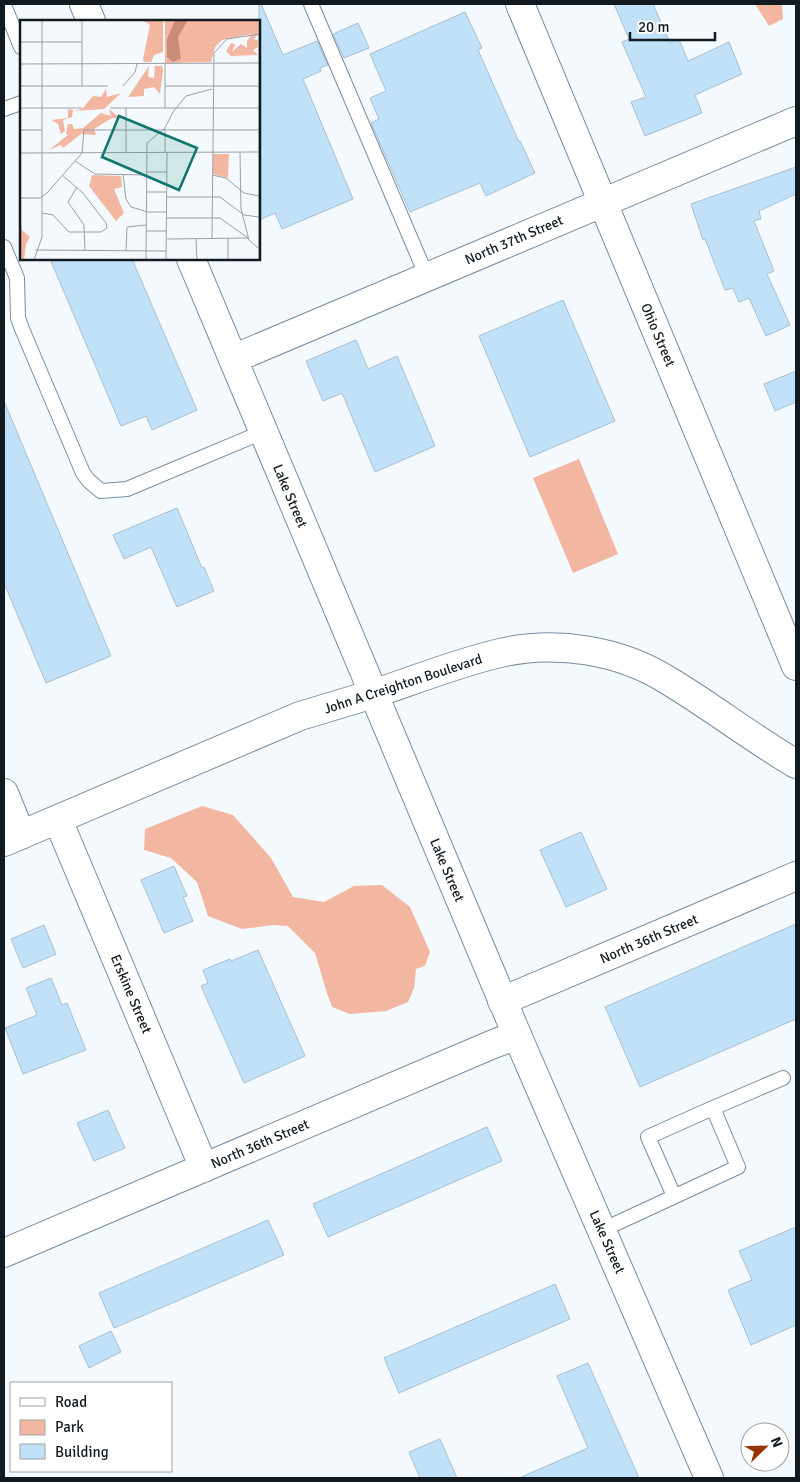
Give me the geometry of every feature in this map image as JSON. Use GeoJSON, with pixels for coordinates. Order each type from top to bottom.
{"type":"FeatureCollection","features":[{"type":"Feature","properties":{"kind":"street"},"geometry":{"type":"LineString","coordinates":[[84,4],[91,20]]}},
{"type":"Feature","properties":{"kind":"street","name":"Ohio Street"},"geometry":{"type":"LineString","coordinates":[[520,4],[796,666]]}},
{"type":"Feature","properties":{"kind":"street","name":"North 37th Street"},"geometry":{"type":"LineString","coordinates":[[233,359],[796,121]]}},
{"type":"Feature","properties":{"kind":"street","name":"Lake Street"},"geometry":{"type":"LineString","coordinates":[[190,260],[502,1001],[709,1478]]}},
{"type":"Feature","properties":{"kind":"street","name":"John A Creighton Boulevard"},"geometry":{"type":"LineString","coordinates":[[12,838],[300,716],[501,653],[542,647],[599,652],[634,663],[668,680],[762,744],[796,764]]}},
{"type":"Feature","properties":{"kind":"street"},"geometry":{"type":"LineString","coordinates":[[4,793],[12,838]]}},
{"type":"Feature","properties":{"kind":"street","name":"Erskine Street"},"geometry":{"type":"LineString","coordinates":[[58,820],[204,1168]]}},
{"type":"Feature","properties":{"kind":"street","name":"North 36th Street"},"geometry":{"type":"LineString","coordinates":[[502,1001],[796,876]]}},
{"type":"Feature","properties":{"kind":"street","name":"North 36th Street"},"geometry":{"type":"LineString","coordinates":[[4,1253],[517,1035]]}},
{"type":"Feature","properties":{"kind":"lane"},"geometry":{"type":"LineString","coordinates":[[311,4],[427,277]]}},
{"type":"Feature","properties":{"kind":"lane"},"geometry":{"type":"LineString","coordinates":[[4,5],[20,45]]}},
{"type":"Feature","properties":{"kind":"lane"},"geometry":{"type":"LineString","coordinates":[[4,109],[20,103]]}},
{"type":"Feature","properties":{"kind":"lane"},"geometry":{"type":"LineString","coordinates":[[4,248],[16,278],[18,318],[22,329],[83,473],[101,491],[127,489],[263,432]]}},
{"type":"Feature","properties":{"kind":"lane"},"geometry":{"type":"LineString","coordinates":[[674,1196],[648,1137],[783,1078]]}},
{"type":"Feature","properties":{"kind":"lane"},"geometry":{"type":"LineString","coordinates":[[602,1230],[738,1167],[713,1108]]}},
{"type":"Feature","properties":{"kind":"green space"},"geometry":{"type":"Polygon","coordinates":[[[755,4],[782,4],[783,19],[769,26],[755,4]]]}},
{"type":"Feature","properties":{"kind":"green space"},"geometry":{"type":"Polygon","coordinates":[[[579,459],[618,554],[573,573],[533,478],[579,459]]]}},
{"type":"Feature","properties":{"kind":"green space"},"geometry":{"type":"Polygon","coordinates":[[[202,806],[233,815],[271,858],[293,897],[324,902],[354,886],[382,885],[410,907],[430,952],[425,966],[416,969],[414,988],[408,1002],[386,1011],[350,1014],[332,1007],[315,953],[288,926],[273,925],[242,929],[208,916],[197,882],[171,858],[144,850],[145,829],[202,806]]]}},
{"type":"Feature","properties":{"kind":"building"},"geometry":{"type":"Polygon","coordinates":[[[259,4],[261,4],[283,55],[317,41],[328,65],[320,68],[321,71],[303,79],[353,199],[282,229],[275,213],[260,220],[259,4]]]}},
{"type":"Feature","properties":{"kind":"building"},"geometry":{"type":"Polygon","coordinates":[[[614,4],[653,4],[670,43],[679,39],[688,61],[729,42],[742,74],[695,95],[702,113],[645,136],[631,102],[646,97],[622,42],[629,39],[614,4]]]}},
{"type":"Feature","properties":{"kind":"building"},"geometry":{"type":"Polygon","coordinates":[[[465,12],[482,48],[478,50],[535,173],[486,196],[480,183],[410,212],[371,123],[379,119],[370,98],[386,91],[370,54],[465,12]]]}},
{"type":"Feature","properties":{"kind":"building"},"geometry":{"type":"Polygon","coordinates":[[[358,23],[369,48],[344,58],[333,34],[358,23]]]}},
{"type":"Feature","properties":{"kind":"building"},"geometry":{"type":"Polygon","coordinates":[[[796,167],[796,194],[759,211],[761,219],[754,221],[774,271],[767,274],[790,325],[766,336],[749,298],[739,302],[733,288],[725,290],[705,239],[703,240],[691,204],[796,167]]]}},
{"type":"Feature","properties":{"kind":"building"},"geometry":{"type":"Polygon","coordinates":[[[50,260],[132,260],[197,410],[152,430],[146,416],[121,426],[50,260]]]}},
{"type":"Feature","properties":{"kind":"building"},"geometry":{"type":"Polygon","coordinates":[[[563,300],[615,421],[530,457],[479,336],[563,300]]]}},
{"type":"Feature","properties":{"kind":"building"},"geometry":{"type":"Polygon","coordinates":[[[356,340],[368,369],[397,356],[435,446],[375,472],[342,393],[323,401],[306,361],[356,340]]]}},
{"type":"Feature","properties":{"kind":"building"},"geometry":{"type":"Polygon","coordinates":[[[796,371],[796,402],[775,411],[764,384],[796,371]]]}},
{"type":"Feature","properties":{"kind":"building"},"geometry":{"type":"Polygon","coordinates":[[[4,401],[111,656],[46,683],[4,583],[4,401]]]}},
{"type":"Feature","properties":{"kind":"building"},"geometry":{"type":"Polygon","coordinates":[[[177,508],[202,568],[204,567],[214,591],[177,607],[151,547],[124,559],[113,535],[177,508]]]}},
{"type":"Feature","properties":{"kind":"building"},"geometry":{"type":"Polygon","coordinates":[[[581,832],[607,889],[566,907],[540,850],[581,832]]]}},
{"type":"Feature","properties":{"kind":"building"},"geometry":{"type":"Polygon","coordinates":[[[174,866],[187,896],[183,897],[193,921],[164,933],[141,880],[174,866]]]}},
{"type":"Feature","properties":{"kind":"building"},"geometry":{"type":"Polygon","coordinates":[[[796,924],[796,1019],[640,1087],[605,1007],[796,924]]]}},
{"type":"Feature","properties":{"kind":"building"},"geometry":{"type":"Polygon","coordinates":[[[44,925],[56,954],[23,968],[11,939],[44,925]]]}},
{"type":"Feature","properties":{"kind":"building"},"geometry":{"type":"Polygon","coordinates":[[[258,950],[305,1056],[244,1083],[201,986],[208,983],[203,970],[258,950]]]}},
{"type":"Feature","properties":{"kind":"building"},"geometry":{"type":"Polygon","coordinates":[[[51,978],[62,1005],[67,1003],[86,1050],[23,1074],[5,1028],[37,1015],[26,988],[51,978]]]}},
{"type":"Feature","properties":{"kind":"building"},"geometry":{"type":"Polygon","coordinates":[[[108,1110],[125,1148],[94,1161],[77,1123],[108,1110]]]}},
{"type":"Feature","properties":{"kind":"building"},"geometry":{"type":"Polygon","coordinates":[[[487,1127],[502,1161],[328,1237],[313,1204],[487,1127]]]}},
{"type":"Feature","properties":{"kind":"building"},"geometry":{"type":"Polygon","coordinates":[[[268,1220],[284,1255],[114,1328],[99,1293],[268,1220]]]}},
{"type":"Feature","properties":{"kind":"building"},"geometry":{"type":"Polygon","coordinates":[[[796,1227],[796,1325],[751,1345],[728,1290],[752,1280],[739,1251],[796,1227]]]}},
{"type":"Feature","properties":{"kind":"building"},"geometry":{"type":"Polygon","coordinates":[[[555,1284],[570,1319],[399,1393],[384,1358],[555,1284]]]}},
{"type":"Feature","properties":{"kind":"building"},"geometry":{"type":"Polygon","coordinates":[[[111,1331],[121,1352],[89,1368],[79,1346],[111,1331]]]}},
{"type":"Feature","properties":{"kind":"building"},"geometry":{"type":"Polygon","coordinates":[[[588,1363],[639,1478],[519,1478],[588,1448],[557,1376],[588,1363]]]}},
{"type":"Feature","properties":{"kind":"building"},"geometry":{"type":"Polygon","coordinates":[[[440,1439],[457,1478],[420,1478],[409,1452],[440,1439]]]}}]}
